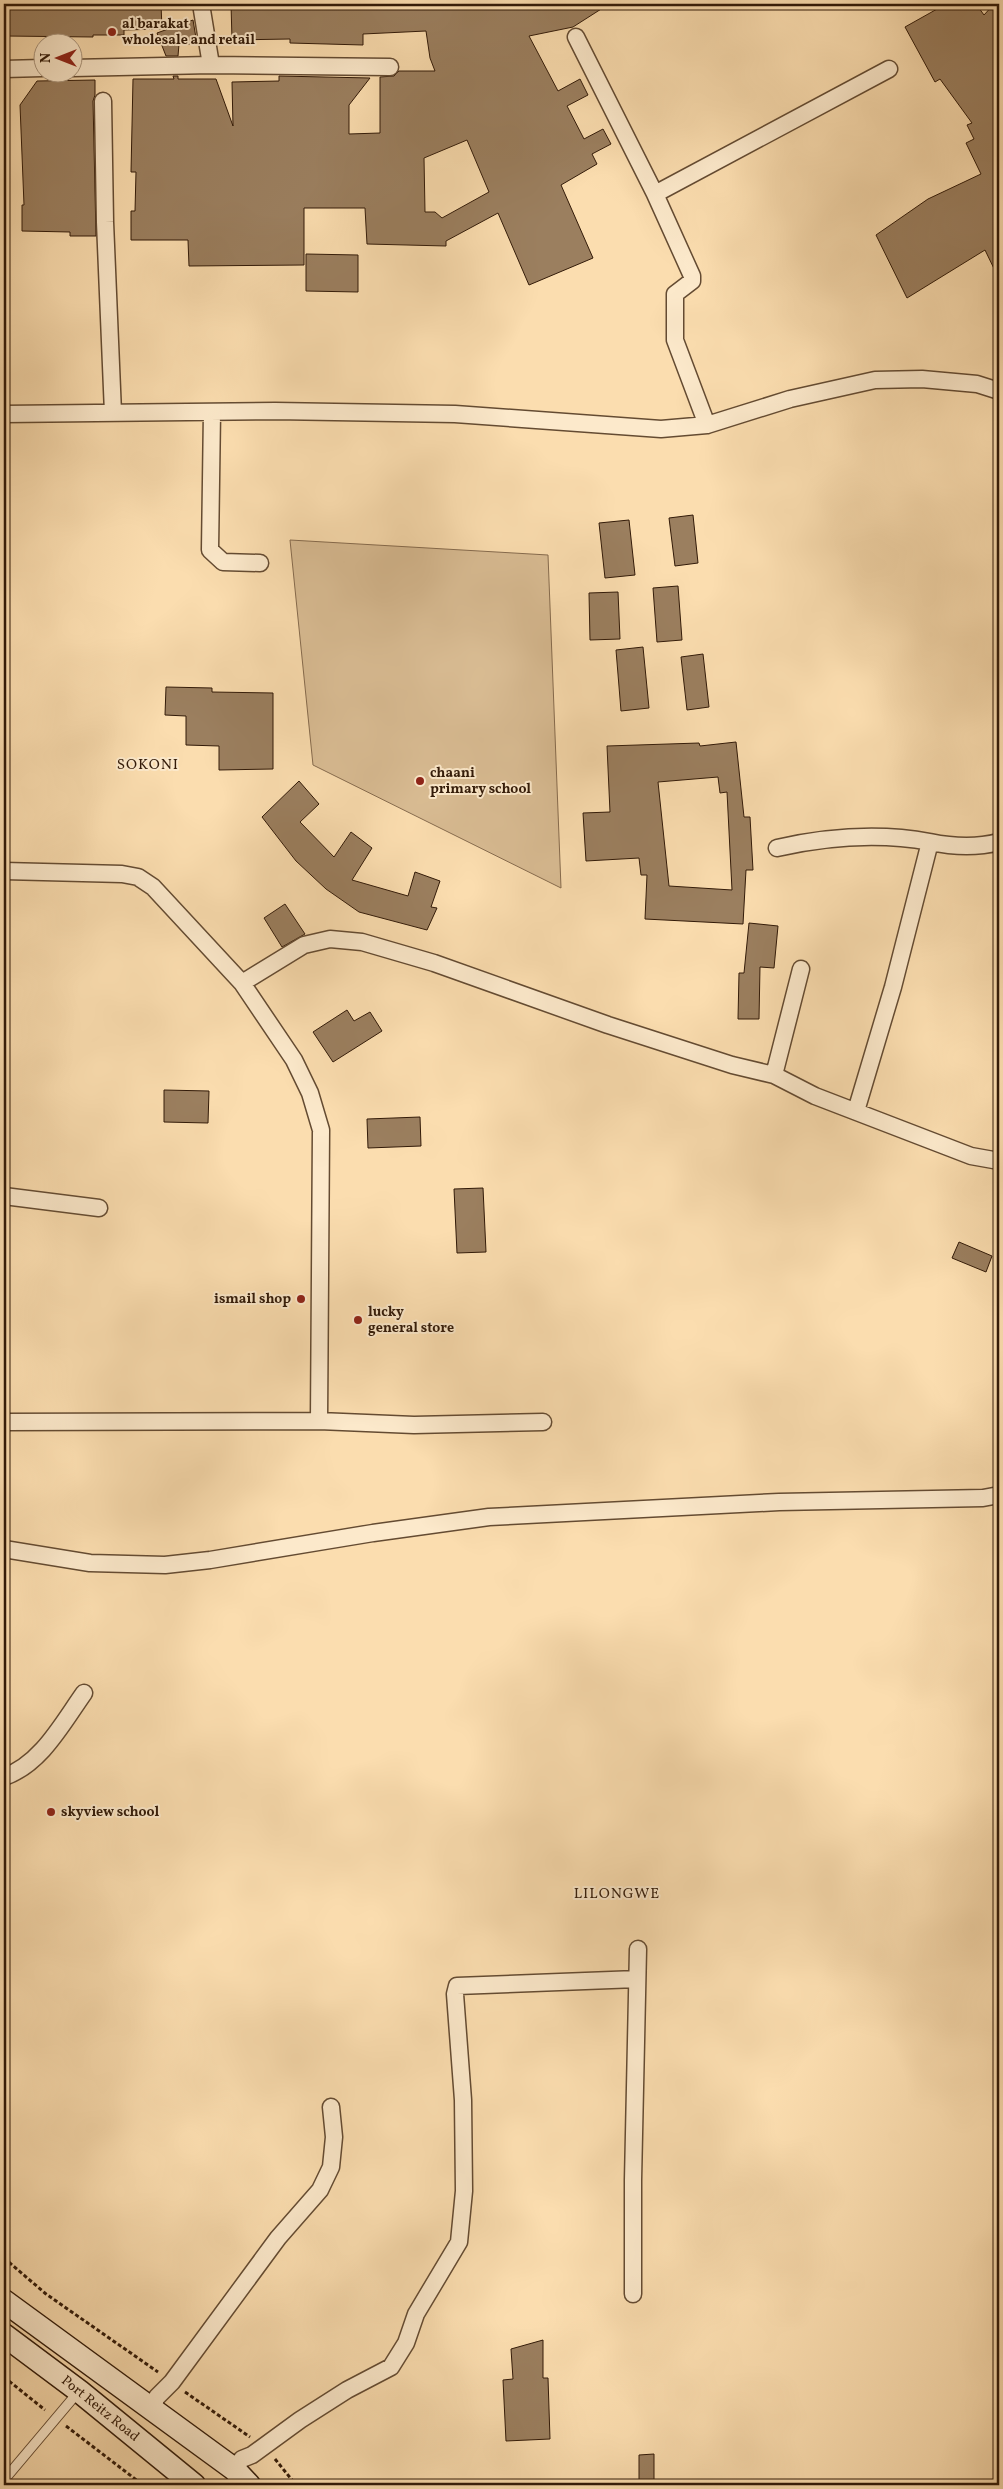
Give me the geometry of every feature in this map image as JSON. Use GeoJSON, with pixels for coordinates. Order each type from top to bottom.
{"type":"FeatureCollection","features":[{"type":"Feature","properties":{"kind":"main road"},"geometry":{"type":"LineString","coordinates":[[4,2301],[242,2477]]}},
{"type":"Feature","properties":{"kind":"main road","name":"Port Reitz Road"},"geometry":{"type":"LineString","coordinates":[[4,2335],[79,2391],[194,2485]]}},
{"type":"Feature","properties":{"kind":"street"},"geometry":{"type":"LineString","coordinates":[[201,4],[211,65]]}},
{"type":"Feature","properties":{"kind":"street"},"geometry":{"type":"LineString","coordinates":[[576,37],[655,194],[692,276],[692,281],[674,295],[675,340],[707,425]]}},
{"type":"Feature","properties":{"kind":"street"},"geometry":{"type":"LineString","coordinates":[[82,68],[211,65],[390,66]]}},
{"type":"Feature","properties":{"kind":"street"},"geometry":{"type":"LineString","coordinates":[[4,69],[32,68]]}},
{"type":"Feature","properties":{"kind":"street"},"geometry":{"type":"LineString","coordinates":[[655,194],[889,69]]}},
{"type":"Feature","properties":{"kind":"street"},"geometry":{"type":"LineString","coordinates":[[103,100],[105,231],[114,413]]}},
{"type":"Feature","properties":{"kind":"street"},"geometry":{"type":"LineString","coordinates":[[4,414],[212,412],[455,414],[662,429],[707,425],[790,399],[875,380],[922,379],[977,384],[999,391]]}},
{"type":"Feature","properties":{"kind":"street"},"geometry":{"type":"LineString","coordinates":[[212,412],[210,550],[215,557],[223,562],[260,564]]}},
{"type":"Feature","properties":{"kind":"street"},"geometry":{"type":"LineString","coordinates":[[777,848],[820,840],[885,838],[910,838],[954,847],[983,846],[999,842]]}},
{"type":"Feature","properties":{"kind":"street"},"geometry":{"type":"LineString","coordinates":[[856,1111],[893,988],[930,842]]}},
{"type":"Feature","properties":{"kind":"street"},"geometry":{"type":"LineString","coordinates":[[4,871],[122,874],[138,877],[153,887],[169,902],[242,982],[294,1060],[310,1093],[321,1130],[319,1421]]}},
{"type":"Feature","properties":{"kind":"street"},"geometry":{"type":"LineString","coordinates":[[242,982],[304,945],[330,939],[362,942],[434,963],[608,1025],[714,1059],[774,1075],[816,1096],[971,1156],[999,1161]]}},
{"type":"Feature","properties":{"kind":"street"},"geometry":{"type":"LineString","coordinates":[[774,1075],[801,969]]}},
{"type":"Feature","properties":{"kind":"street"},"geometry":{"type":"LineString","coordinates":[[4,1196],[99,1208]]}},
{"type":"Feature","properties":{"kind":"street"},"geometry":{"type":"LineString","coordinates":[[4,1422],[319,1421],[414,1425],[543,1422]]}},
{"type":"Feature","properties":{"kind":"street"},"geometry":{"type":"LineString","coordinates":[[4,1549],[90,1562],[165,1564],[210,1560],[373,1533],[489,1517],[760,1503],[983,1498],[999,1495]]}},
{"type":"Feature","properties":{"kind":"street"},"geometry":{"type":"LineString","coordinates":[[4,1777],[34,1761],[84,1694]]}},
{"type":"Feature","properties":{"kind":"street"},"geometry":{"type":"LineString","coordinates":[[633,2294],[633,2180],[638,1949]]}},
{"type":"Feature","properties":{"kind":"street"},"geometry":{"type":"LineString","coordinates":[[242,2477],[242,2459],[264,2447],[300,2420],[347,2390],[391,2367],[406,2343],[416,2314],[459,2242],[464,2191],[463,2100],[455,1994],[457,1986],[637,1979]]}},
{"type":"Feature","properties":{"kind":"street"},"geometry":{"type":"LineString","coordinates":[[151,2409],[157,2397],[172,2382],[267,2253],[320,2190],[331,2167],[334,2137],[331,2107]]}},
{"type":"Feature","properties":{"kind":"lane"},"geometry":{"type":"LineString","coordinates":[[4,2480],[79,2391]]}},
{"type":"Feature","properties":{"kind":"path"},"geometry":{"type":"LineString","coordinates":[[4,2258],[46,2294],[264,2447],[296,2485]]}},
{"type":"Feature","properties":{"kind":"path"},"geometry":{"type":"LineString","coordinates":[[4,2377],[142,2485]]}},
{"type":"Feature","properties":{"kind":"shaded area"},"geometry":{"type":"Polygon","coordinates":[[[290,540],[548,555],[561,888],[313,765],[290,540]]]}},
{"type":"Feature","properties":{"kind":"building"},"geometry":{"type":"Polygon","coordinates":[[[6,4],[161,4],[162,29],[124,30],[124,35],[93,35],[93,37],[82,37],[82,32],[32,32],[32,36],[6,36],[6,4]]]}},
{"type":"Feature","properties":{"kind":"building"},"geometry":{"type":"Polygon","coordinates":[[[231,4],[609,4],[573,27],[529,36],[558,91],[580,79],[588,95],[567,106],[584,139],[603,129],[611,144],[592,154],[597,164],[561,185],[593,258],[529,285],[498,213],[446,241],[446,246],[367,244],[365,208],[304,208],[304,265],[189,266],[188,240],[131,240],[131,211],[135,211],[136,172],[131,172],[133,79],[174,79],[173,76],[178,76],[178,79],[216,79],[233,126],[232,82],[279,81],[279,76],[370,78],[349,105],[349,134],[380,133],[380,77],[394,76],[399,71],[435,71],[430,58],[426,31],[363,34],[363,45],[290,43],[290,39],[232,40],[231,4]],[[467,140],[424,158],[425,212],[435,212],[442,218],[489,192],[467,140]]]}},
{"type":"Feature","properties":{"kind":"building"},"geometry":{"type":"Polygon","coordinates":[[[946,4],[976,4],[984,15],[994,4],[999,4],[999,279],[985,250],[907,298],[876,235],[928,199],[981,174],[966,143],[974,139],[967,125],[972,123],[940,79],[935,82],[905,27],[946,4]]]}},
{"type":"Feature","properties":{"kind":"building"},"geometry":{"type":"Polygon","coordinates":[[[193,20],[197,44],[179,44],[178,56],[166,56],[157,33],[193,20]]]}},
{"type":"Feature","properties":{"kind":"building"},"geometry":{"type":"Polygon","coordinates":[[[82,80],[95,80],[93,101],[96,236],[70,236],[70,232],[22,231],[22,205],[24,205],[20,105],[36,82],[82,82],[82,80]]]}},
{"type":"Feature","properties":{"kind":"building"},"geometry":{"type":"Polygon","coordinates":[[[306,254],[358,255],[358,292],[306,291],[306,254]]]}},
{"type":"Feature","properties":{"kind":"building"},"geometry":{"type":"Polygon","coordinates":[[[693,515],[698,563],[675,566],[669,518],[693,515]]]}},
{"type":"Feature","properties":{"kind":"building"},"geometry":{"type":"Polygon","coordinates":[[[629,520],[635,575],[605,578],[599,523],[629,520]]]}},
{"type":"Feature","properties":{"kind":"building"},"geometry":{"type":"Polygon","coordinates":[[[678,586],[682,640],[657,642],[653,588],[678,586]]]}},
{"type":"Feature","properties":{"kind":"building"},"geometry":{"type":"Polygon","coordinates":[[[618,592],[620,639],[590,640],[589,593],[618,592]]]}},
{"type":"Feature","properties":{"kind":"building"},"geometry":{"type":"Polygon","coordinates":[[[643,647],[649,708],[621,711],[616,650],[643,647]]]}},
{"type":"Feature","properties":{"kind":"building"},"geometry":{"type":"Polygon","coordinates":[[[703,654],[709,707],[687,710],[681,657],[703,654]]]}},
{"type":"Feature","properties":{"kind":"building"},"geometry":{"type":"Polygon","coordinates":[[[166,687],[212,688],[212,692],[273,693],[273,769],[219,770],[219,746],[186,745],[186,716],[165,715],[166,687]]]}},
{"type":"Feature","properties":{"kind":"building"},"geometry":{"type":"Polygon","coordinates":[[[736,742],[744,817],[750,817],[753,870],[746,870],[743,924],[645,919],[647,875],[641,875],[639,858],[586,861],[583,813],[610,812],[607,746],[699,743],[700,746],[736,742]],[[718,777],[658,782],[669,886],[732,890],[727,792],[720,793],[718,777]]]}},
{"type":"Feature","properties":{"kind":"building"},"geometry":{"type":"Polygon","coordinates":[[[299,781],[319,804],[300,822],[334,857],[351,832],[372,848],[352,880],[408,896],[415,872],[440,881],[431,907],[437,908],[427,930],[359,912],[326,889],[296,861],[262,817],[299,781]]]}},
{"type":"Feature","properties":{"kind":"building"},"geometry":{"type":"Polygon","coordinates":[[[285,904],[305,934],[282,947],[264,918],[285,904]]]}},
{"type":"Feature","properties":{"kind":"building"},"geometry":{"type":"Polygon","coordinates":[[[749,923],[778,926],[774,968],[760,967],[759,1019],[738,1019],[739,973],[744,973],[749,923]]]}},
{"type":"Feature","properties":{"kind":"building"},"geometry":{"type":"Polygon","coordinates":[[[347,1010],[354,1021],[370,1012],[382,1031],[333,1062],[313,1032],[347,1010]]]}},
{"type":"Feature","properties":{"kind":"building"},"geometry":{"type":"Polygon","coordinates":[[[164,1090],[209,1091],[208,1123],[164,1122],[164,1090]]]}},
{"type":"Feature","properties":{"kind":"building"},"geometry":{"type":"Polygon","coordinates":[[[420,1117],[421,1146],[368,1148],[367,1119],[420,1117]]]}},
{"type":"Feature","properties":{"kind":"building"},"geometry":{"type":"Polygon","coordinates":[[[483,1188],[486,1252],[457,1253],[454,1189],[483,1188]]]}},
{"type":"Feature","properties":{"kind":"building"},"geometry":{"type":"Polygon","coordinates":[[[959,1242],[992,1256],[986,1272],[952,1258],[959,1242]]]}},
{"type":"Feature","properties":{"kind":"building"},"geometry":{"type":"Polygon","coordinates":[[[543,2340],[543,2378],[548,2378],[550,2439],[506,2441],[503,2380],[513,2379],[511,2349],[543,2340]]]}},
{"type":"Feature","properties":{"kind":"building"},"geometry":{"type":"Polygon","coordinates":[[[654,2454],[654,2485],[639,2485],[639,2455],[654,2454]]]}},
{"type":"Feature","properties":{"kind":"place","name":"al barakat wholesale and retail"},"geometry":{"type":"Point","coordinates":[112,32]}},
{"type":"Feature","properties":{"kind":"place","name":"chaani primary school"},"geometry":{"type":"Point","coordinates":[420,781]}},
{"type":"Feature","properties":{"kind":"place","name":"ismail shop"},"geometry":{"type":"Point","coordinates":[301,1299]}},
{"type":"Feature","properties":{"kind":"place","name":"lucky general store"},"geometry":{"type":"Point","coordinates":[358,1320]}},
{"type":"Feature","properties":{"kind":"place","name":"skyview school"},"geometry":{"type":"Point","coordinates":[51,1812]}},
{"type":"Feature","properties":{"kind":"district","name":"SOKONI"},"geometry":{"type":"Point","coordinates":[148,765]}},
{"type":"Feature","properties":{"kind":"district","name":"LILONGWE"},"geometry":{"type":"Point","coordinates":[617,1894]}}]}
